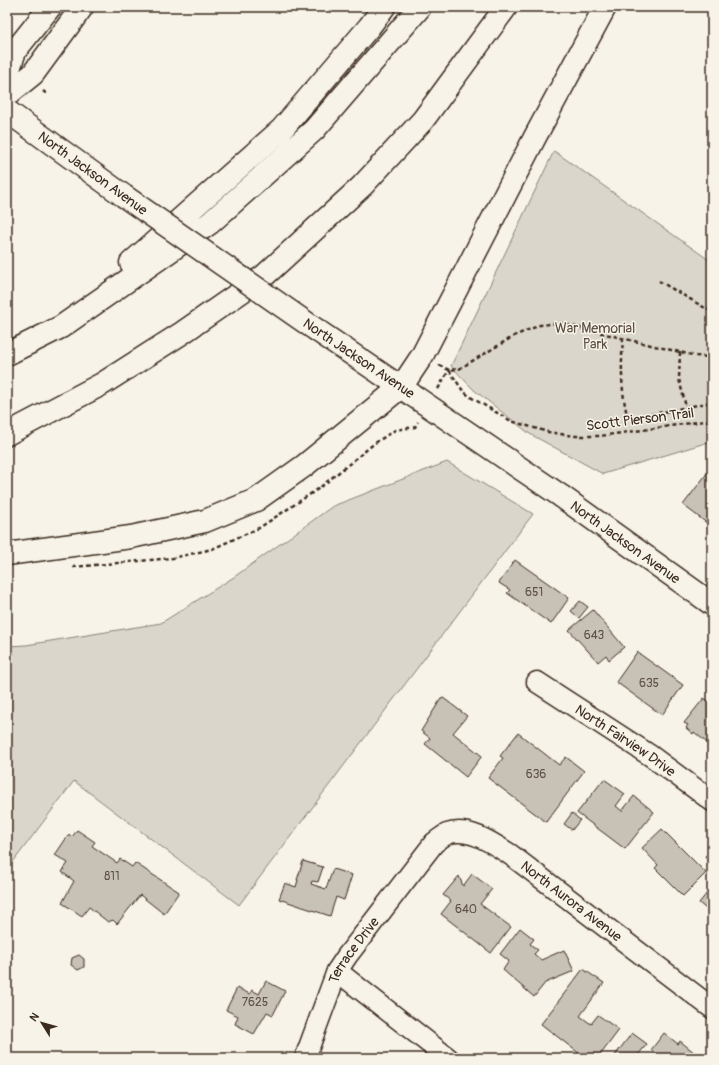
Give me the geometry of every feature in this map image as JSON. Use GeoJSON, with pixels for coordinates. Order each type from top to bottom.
{"type":"FeatureCollection","features":[{"type":"Feature","properties":{"kind":"main road"},"geometry":{"type":"LineString","coordinates":[[7,75],[15,51],[50,7]]}},
{"type":"Feature","properties":{"kind":"main road"},"geometry":{"type":"LineString","coordinates":[[7,95],[33,74],[82,7]]}},
{"type":"Feature","properties":{"kind":"main road"},"geometry":{"type":"LineString","coordinates":[[60,327],[282,129],[369,27],[384,7]]}},
{"type":"Feature","properties":{"kind":"main road"},"geometry":{"type":"LineString","coordinates":[[7,354],[60,327],[210,224],[314,130],[420,7]]}},
{"type":"Feature","properties":{"kind":"main road"},"geometry":{"type":"LineString","coordinates":[[7,434],[102,384],[264,276],[362,186],[423,120],[506,7]]}},
{"type":"Feature","properties":{"kind":"main road"},"geometry":{"type":"LineString","coordinates":[[7,554],[138,535],[204,521],[256,500],[310,462],[402,386],[422,356],[535,137],[605,7]]}},
{"type":"Feature","properties":{"kind":"main road","name":"North Jackson Avenue"},"geometry":{"type":"LineString","coordinates":[[7,111],[101,180],[318,331],[402,386],[562,496],[712,604]]}},
{"type":"Feature","properties":{"kind":"street","name":"North Fairview Drive"},"geometry":{"type":"LineString","coordinates":[[537,682],[651,756],[712,801]]}},
{"type":"Feature","properties":{"kind":"street","name":"North Aurora Avenue"},"geometry":{"type":"LineString","coordinates":[[424,855],[434,843],[447,834],[460,833],[476,836],[492,843],[541,876],[712,1008]]}},
{"type":"Feature","properties":{"kind":"street","name":"Terrace Drive"},"geometry":{"type":"LineString","coordinates":[[305,1058],[337,971],[424,855]]}},
{"type":"Feature","properties":{"kind":"street"},"geometry":{"type":"LineString","coordinates":[[337,971],[448,1058]]}},
{"type":"Feature","properties":{"kind":"path"},"geometry":{"type":"LineString","coordinates":[[658,281],[712,312]]}},
{"type":"Feature","properties":{"kind":"path","name":"Scott Pierson Trail"},"geometry":{"type":"LineString","coordinates":[[623,338],[560,323],[540,325],[514,336],[459,369],[449,370],[472,398],[511,422],[548,432],[574,436],[600,436],[712,420]]}},
{"type":"Feature","properties":{"kind":"path"},"geometry":{"type":"LineString","coordinates":[[712,357],[680,352],[623,338],[622,385],[623,398],[628,419],[712,402]]}},
{"type":"Feature","properties":{"kind":"path"},"geometry":{"type":"LineString","coordinates":[[680,352],[679,379],[686,407]]}},
{"type":"Feature","properties":{"kind":"green space","name":"War Memorial Park"},"geometry":{"type":"Polygon","coordinates":[[[554,151],[712,262],[712,441],[603,474],[530,434],[474,390],[451,366],[554,151]]]}},
{"type":"Feature","properties":{"kind":"green space"},"geometry":{"type":"Polygon","coordinates":[[[447,462],[533,514],[239,905],[74,781],[7,870],[7,646],[26,645],[161,623],[234,577],[333,506],[447,462]]]}},
{"type":"Feature","properties":{"kind":"building"},"geometry":{"type":"Polygon","coordinates":[[[708,472],[712,475],[712,527],[683,505],[708,472]]]}},
{"type":"Feature","properties":{"kind":"building"},"geometry":{"type":"Polygon","coordinates":[[[515,560],[569,598],[551,624],[507,593],[510,590],[499,583],[515,560]]]}},
{"type":"Feature","properties":{"kind":"building"},"geometry":{"type":"Polygon","coordinates":[[[580,601],[588,607],[579,618],[571,611],[580,601]]]}},
{"type":"Feature","properties":{"kind":"building"},"geometry":{"type":"Polygon","coordinates":[[[593,610],[624,647],[609,660],[606,655],[598,662],[569,630],[593,610]]]}},
{"type":"Feature","properties":{"kind":"building"},"geometry":{"type":"Polygon","coordinates":[[[637,652],[683,685],[662,715],[616,682],[637,652]]]}},
{"type":"Feature","properties":{"kind":"building"},"geometry":{"type":"Polygon","coordinates":[[[442,697],[467,716],[453,733],[482,756],[466,777],[425,744],[430,738],[421,731],[442,697]]]}},
{"type":"Feature","properties":{"kind":"building"},"geometry":{"type":"Polygon","coordinates":[[[704,698],[712,704],[712,747],[694,732],[693,734],[686,728],[688,725],[684,723],[704,698]]]}},
{"type":"Feature","properties":{"kind":"building"},"geometry":{"type":"Polygon","coordinates":[[[518,733],[559,765],[566,757],[584,771],[546,822],[488,778],[503,758],[500,756],[518,733]]]}},
{"type":"Feature","properties":{"kind":"building"},"geometry":{"type":"Polygon","coordinates":[[[604,779],[625,794],[616,806],[622,811],[634,796],[654,812],[625,849],[577,813],[604,779]]]}},
{"type":"Feature","properties":{"kind":"building"},"geometry":{"type":"Polygon","coordinates":[[[572,813],[580,820],[572,830],[564,824],[572,813]]]}},
{"type":"Feature","properties":{"kind":"building"},"geometry":{"type":"Polygon","coordinates":[[[662,829],[706,873],[683,896],[655,868],[658,865],[642,848],[662,829]]]}},
{"type":"Feature","properties":{"kind":"building"},"geometry":{"type":"Polygon","coordinates":[[[77,830],[95,842],[92,846],[117,863],[120,859],[132,867],[135,863],[179,892],[164,914],[140,895],[117,924],[113,920],[108,922],[89,907],[82,916],[62,903],[74,881],[62,872],[68,863],[55,855],[69,834],[72,837],[77,830]]]}},
{"type":"Feature","properties":{"kind":"building"},"geometry":{"type":"Polygon","coordinates":[[[712,852],[712,869],[705,856],[712,852]]]}},
{"type":"Feature","properties":{"kind":"building"},"geometry":{"type":"Polygon","coordinates":[[[303,861],[323,867],[318,882],[312,881],[311,884],[326,889],[333,869],[352,875],[344,900],[336,897],[330,916],[279,899],[285,883],[296,887],[303,861]]]}},
{"type":"Feature","properties":{"kind":"building"},"geometry":{"type":"Polygon","coordinates":[[[472,874],[492,889],[480,904],[511,927],[491,953],[441,914],[451,901],[443,895],[459,876],[463,886],[472,874]]]}},
{"type":"Feature","properties":{"kind":"building"},"geometry":{"type":"Polygon","coordinates":[[[708,892],[712,896],[712,910],[710,912],[699,903],[708,892]]]}},
{"type":"Feature","properties":{"kind":"building"},"geometry":{"type":"Polygon","coordinates":[[[520,928],[534,939],[530,944],[538,950],[534,954],[541,960],[564,950],[574,971],[545,983],[534,997],[503,970],[509,961],[500,954],[520,928]]]}},
{"type":"Feature","properties":{"kind":"building"},"geometry":{"type":"Polygon","coordinates":[[[79,955],[84,959],[84,967],[78,970],[71,965],[72,958],[79,955]]]}},
{"type":"Feature","properties":{"kind":"building"},"geometry":{"type":"Polygon","coordinates":[[[583,969],[604,983],[580,1016],[591,1024],[598,1015],[619,1030],[598,1058],[585,1058],[541,1024],[583,969]]]}},
{"type":"Feature","properties":{"kind":"building"},"geometry":{"type":"Polygon","coordinates":[[[266,981],[285,991],[273,1015],[267,1012],[254,1034],[235,1024],[238,1016],[226,1010],[237,988],[250,994],[252,990],[259,994],[266,981]]]}},
{"type":"Feature","properties":{"kind":"building"},"geometry":{"type":"Polygon","coordinates":[[[632,1033],[647,1044],[638,1055],[642,1058],[613,1058],[632,1033]]]}},
{"type":"Feature","properties":{"kind":"building"},"geometry":{"type":"Polygon","coordinates":[[[664,1033],[678,1044],[680,1041],[695,1053],[691,1058],[662,1058],[651,1050],[664,1033]]]}}]}
